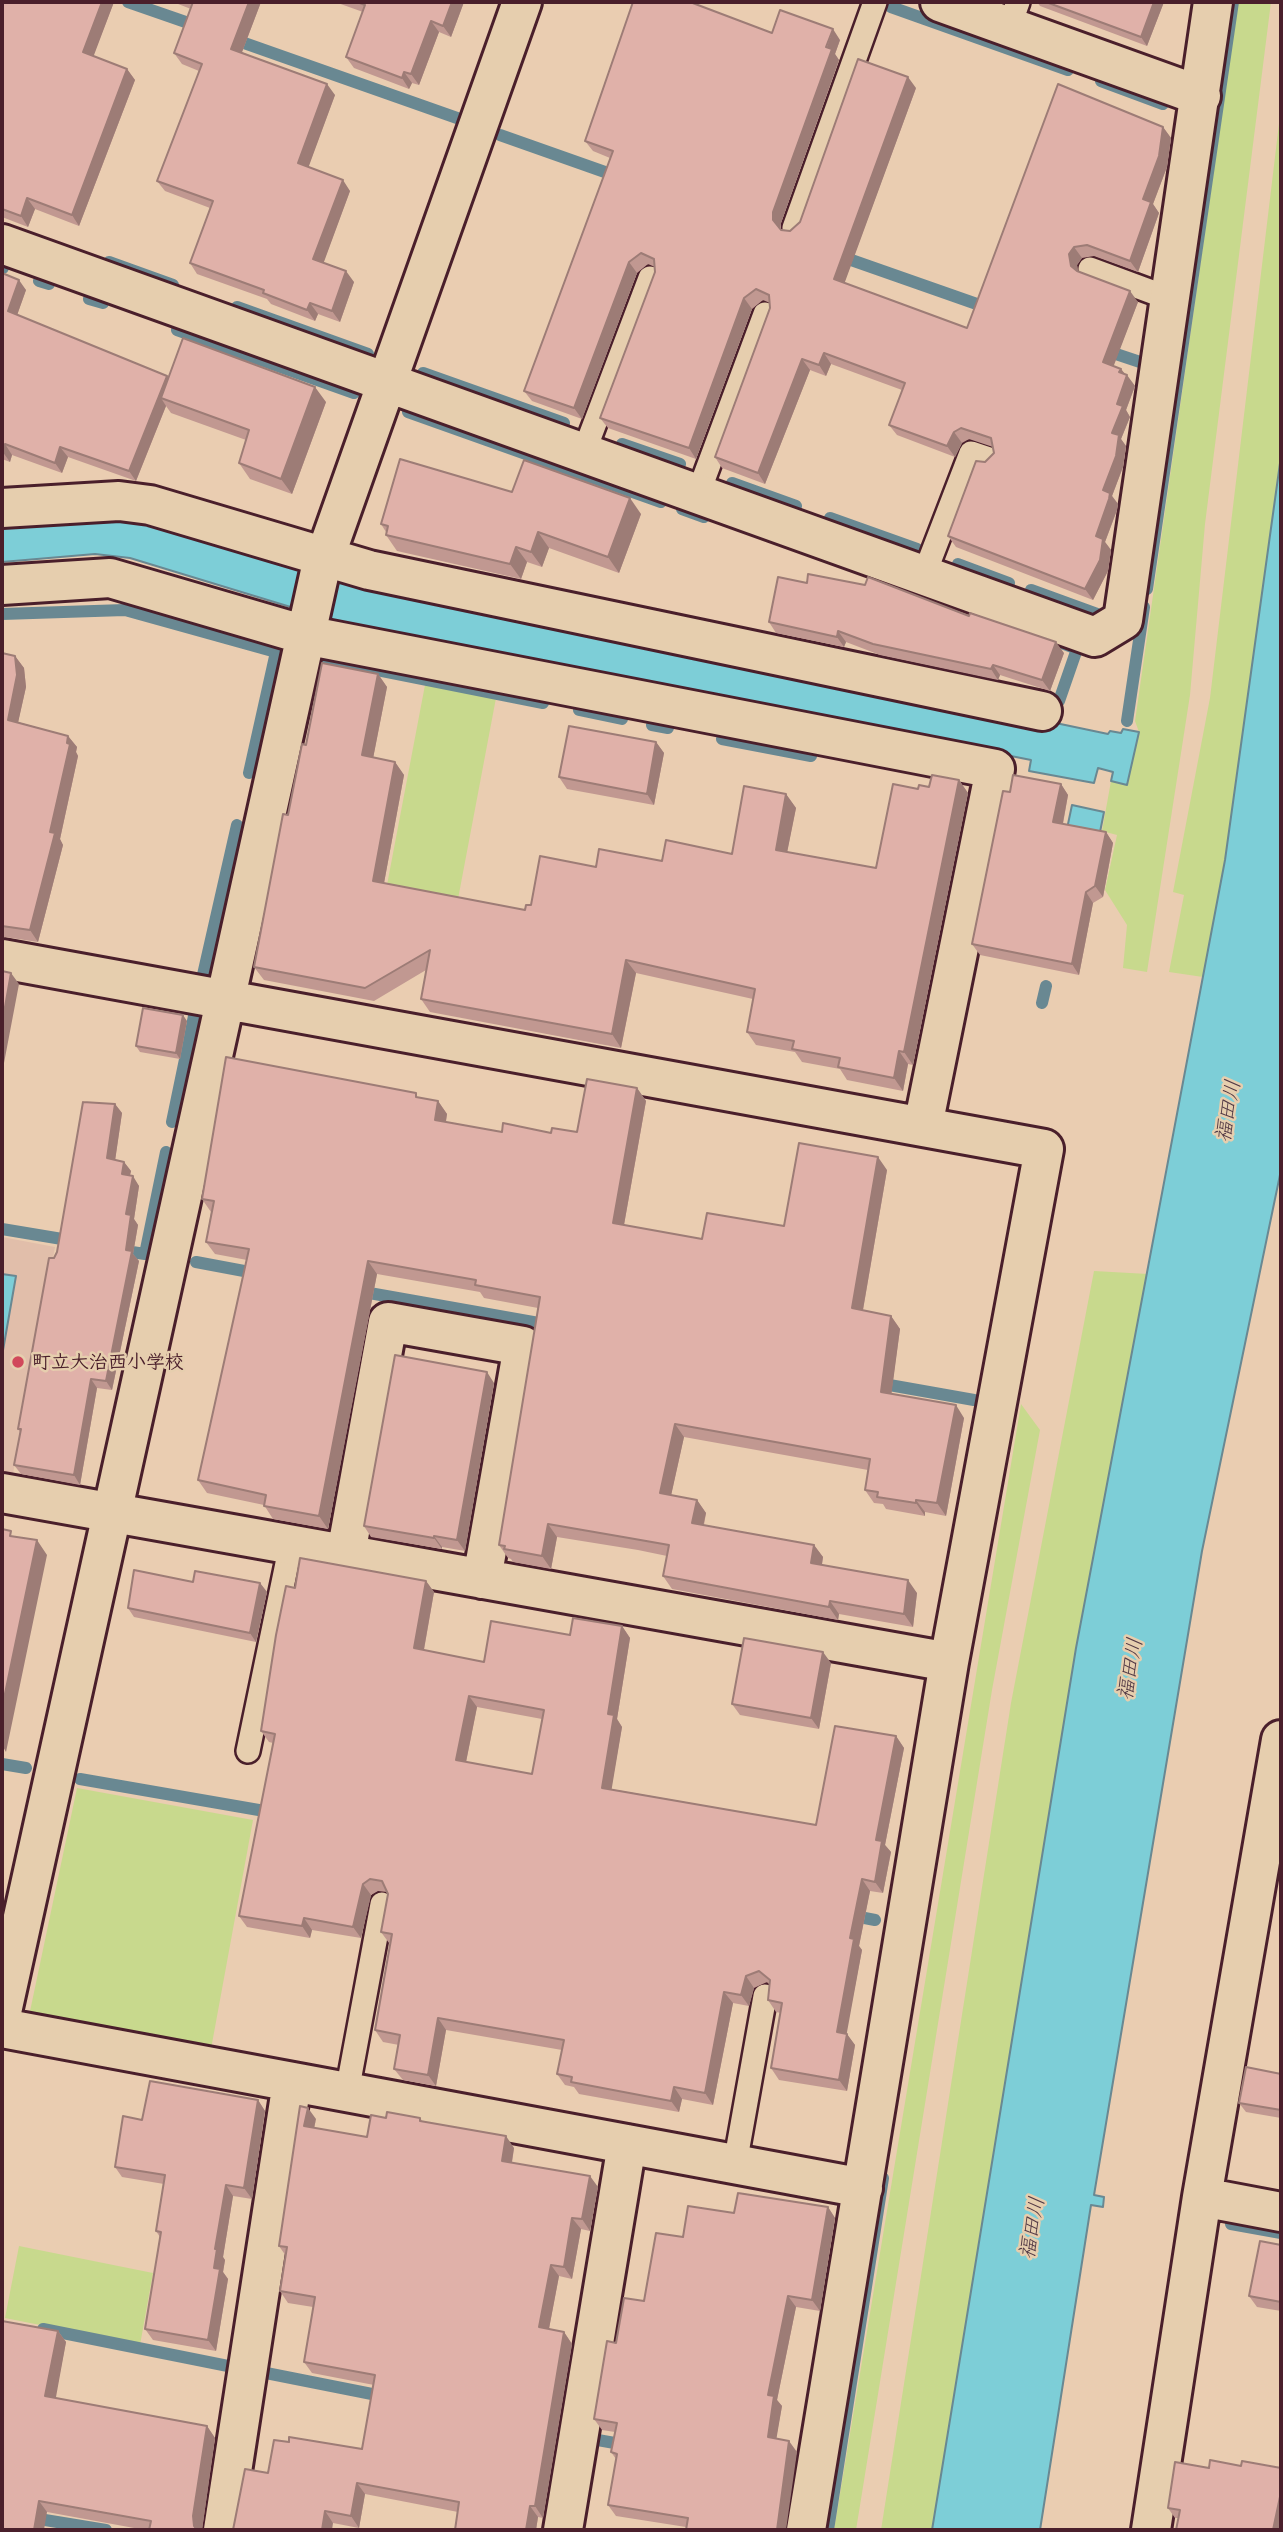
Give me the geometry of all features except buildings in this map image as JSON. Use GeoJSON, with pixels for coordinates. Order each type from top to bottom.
{"type":"FeatureCollection","features":[{"type":"Feature","properties":{"kind":"street"},"geometry":{"type":"LineString","coordinates":[[2,2012],[322,564],[522,2]]}},
{"type":"Feature","properties":{"kind":"street"},"geometry":{"type":"LineString","coordinates":[[940,2],[1013,14],[1200,96]]}},
{"type":"Feature","properties":{"kind":"street"},"geometry":{"type":"LineString","coordinates":[[2,244],[1095,638],[1123,620],[1213,2]]}},
{"type":"Feature","properties":{"kind":"street"},"geometry":{"type":"LineString","coordinates":[[2,508],[119,501],[150,505],[322,564],[396,576],[1042,711]]}},
{"type":"Feature","properties":{"kind":"street"},"geometry":{"type":"LineString","coordinates":[[2,585],[110,578],[307,625],[995,769],[923,1126]]}},
{"type":"Feature","properties":{"kind":"street"},"geometry":{"type":"LineString","coordinates":[[2,959],[1044,1149],[949,1662],[806,2530]]}},
{"type":"Feature","properties":{"kind":"street"},"geometry":{"type":"LineString","coordinates":[[346,1555],[388,1322],[415,1326],[523,1346],[482,1579]]}},
{"type":"Feature","properties":{"kind":"street"},"geometry":{"type":"LineString","coordinates":[[2,1493],[949,1662]]}},
{"type":"Feature","properties":{"kind":"street"},"geometry":{"type":"LineString","coordinates":[[1151,2530],[1202,2197],[1281,1740]]}},
{"type":"Feature","properties":{"kind":"street"},"geometry":{"type":"LineString","coordinates":[[2,2028],[863,2188]]}},
{"type":"Feature","properties":{"kind":"street"},"geometry":{"type":"LineString","coordinates":[[223,2530],[292,2082]]}},
{"type":"Feature","properties":{"kind":"street"},"geometry":{"type":"LineString","coordinates":[[563,2530],[627,2144]]}},
{"type":"Feature","properties":{"kind":"street"},"geometry":{"type":"LineString","coordinates":[[1202,2197],[1281,2213]]}},
{"type":"Feature","properties":{"kind":"lane"},"geometry":{"type":"LineString","coordinates":[[794,228],[875,2]]}},
{"type":"Feature","properties":{"kind":"lane"},"geometry":{"type":"LineString","coordinates":[[1090,269],[1171,299]]}},
{"type":"Feature","properties":{"kind":"lane"},"geometry":{"type":"LineString","coordinates":[[584,452],[650,278]]}},
{"type":"Feature","properties":{"kind":"lane"},"geometry":{"type":"LineString","coordinates":[[698,494],[765,314]]}},
{"type":"Feature","properties":{"kind":"lane"},"geometry":{"type":"LineString","coordinates":[[924,575],[971,453],[989,459]]}},
{"type":"Feature","properties":{"kind":"lane"},"geometry":{"type":"LineString","coordinates":[[248,1751],[291,1544]]}},
{"type":"Feature","properties":{"kind":"lane"},"geometry":{"type":"LineString","coordinates":[[346,2092],[382,1904]]}},
{"type":"Feature","properties":{"kind":"lane"},"geometry":{"type":"LineString","coordinates":[[735,2164],[765,1996]]}},
{"type":"Feature","properties":{"kind":"shaded area","name":"町立大治西小学校"},"geometry":{"type":"Polygon","coordinates":[[[2,1237],[55,1247],[12,1479],[2,1477],[2,1237]]]}},
{"type":"Feature","properties":{"kind":"green space"},"geometry":{"type":"Polygon","coordinates":[[[1238,2],[1271,2],[1205,524],[1190,695],[1147,972],[1123,968],[1127,925],[1105,890],[1117,835],[1102,831],[1111,781],[1127,785],[1139,732],[1135,721],[1238,2]]]}},
{"type":"Feature","properties":{"kind":"green space"},"geometry":{"type":"Polygon","coordinates":[[[1281,107],[1281,456],[1225,860],[1203,977],[1169,972],[1184,895],[1173,892],[1210,698],[1281,107]]]}},
{"type":"Feature","properties":{"kind":"green space"},"geometry":{"type":"Polygon","coordinates":[[[425,685],[496,698],[458,899],[387,885],[425,685]]]}},
{"type":"Feature","properties":{"kind":"green space"},"geometry":{"type":"Polygon","coordinates":[[[1094,1271],[1148,1274],[1076,1648],[932,2530],[881,2530],[1011,1703],[1094,1271]]]}},
{"type":"Feature","properties":{"kind":"green space"},"geometry":{"type":"Polygon","coordinates":[[[1021,1404],[1040,1430],[992,1690],[856,2530],[834,2530],[1021,1404]]]}},
{"type":"Feature","properties":{"kind":"green space"},"geometry":{"type":"Polygon","coordinates":[[[77,1788],[253,1820],[211,2049],[29,2016],[77,1788]]]}},
{"type":"Feature","properties":{"kind":"green space"},"geometry":{"type":"Polygon","coordinates":[[[19,2246],[153,2273],[140,2345],[5,2318],[19,2246]]]}},
{"type":"Feature","properties":{"kind":"water","name":"福田川"},"geometry":{"type":"Polygon","coordinates":[[[1281,456],[1281,1170],[1202,1551],[1094,2195],[1104,2197],[1103,2207],[1091,2205],[1040,2530],[932,2530],[1076,1648],[1225,860],[1281,456]]]}},
{"type":"Feature","properties":{"kind":"water"},"geometry":{"type":"Polygon","coordinates":[[[112,514],[609,629],[1108,734],[1110,731],[1121,733],[1123,729],[1139,732],[1127,785],[1111,781],[1113,772],[1098,768],[1094,783],[1029,771],[1031,760],[343,623],[130,558],[95,554],[2,562],[2,521],[112,514]]]}},
{"type":"Feature","properties":{"kind":"water"},"geometry":{"type":"Polygon","coordinates":[[[1072,805],[1104,812],[1089,887],[1060,862],[1072,805]]]}},
{"type":"Feature","properties":{"kind":"water"},"geometry":{"type":"Polygon","coordinates":[[[2,1274],[16,1276],[2,1356],[2,1274]]]}},
{"type":"Feature","properties":{"kind":"waterway"},"geometry":{"type":"LineString","coordinates":[[128,2],[200,27]]}},
{"type":"Feature","properties":{"kind":"waterway"},"geometry":{"type":"LineString","coordinates":[[1147,589],[1233,2]]}},
{"type":"Feature","properties":{"kind":"waterway"},"geometry":{"type":"LineString","coordinates":[[891,7],[1068,70]]}},
{"type":"Feature","properties":{"kind":"waterway"},"geometry":{"type":"LineString","coordinates":[[230,38],[457,118]]}},
{"type":"Feature","properties":{"kind":"waterway"},"geometry":{"type":"LineString","coordinates":[[1101,81],[1163,104]]}},
{"type":"Feature","properties":{"kind":"waterway"},"geometry":{"type":"LineString","coordinates":[[500,135],[619,177]]}},
{"type":"Feature","properties":{"kind":"waterway"},"geometry":{"type":"LineString","coordinates":[[837,255],[991,309]]}},
{"type":"Feature","properties":{"kind":"waterway"},"geometry":{"type":"LineString","coordinates":[[109,262],[173,285]]}},
{"type":"Feature","properties":{"kind":"waterway"},"geometry":{"type":"LineString","coordinates":[[39,281],[49,284]]}},
{"type":"Feature","properties":{"kind":"waterway"},"geometry":{"type":"LineString","coordinates":[[89,299],[103,303]]}},
{"type":"Feature","properties":{"kind":"waterway"},"geometry":{"type":"LineString","coordinates":[[237,307],[368,354]]}},
{"type":"Feature","properties":{"kind":"waterway"},"geometry":{"type":"LineString","coordinates":[[177,330],[354,393]]}},
{"type":"Feature","properties":{"kind":"waterway"},"geometry":{"type":"LineString","coordinates":[[1104,350],[1140,362]]}},
{"type":"Feature","properties":{"kind":"waterway"},"geometry":{"type":"LineString","coordinates":[[423,373],[564,423]]}},
{"type":"Feature","properties":{"kind":"waterway"},"geometry":{"type":"LineString","coordinates":[[408,412],[661,502]]}},
{"type":"Feature","properties":{"kind":"waterway"},"geometry":{"type":"LineString","coordinates":[[622,444],[680,464]]}},
{"type":"Feature","properties":{"kind":"waterway"},"geometry":{"type":"LineString","coordinates":[[732,483],[796,506]]}},
{"type":"Feature","properties":{"kind":"waterway"},"geometry":{"type":"LineString","coordinates":[[682,509],[704,517]]}},
{"type":"Feature","properties":{"kind":"waterway"},"geometry":{"type":"LineString","coordinates":[[830,518],[917,549]]}},
{"type":"Feature","properties":{"kind":"waterway"},"geometry":{"type":"LineString","coordinates":[[958,564],[1009,583]]}},
{"type":"Feature","properties":{"kind":"waterway"},"geometry":{"type":"LineString","coordinates":[[1031,590],[1097,614]]}},
{"type":"Feature","properties":{"kind":"waterway"},"geometry":{"type":"LineString","coordinates":[[1127,721],[1144,607]]}},
{"type":"Feature","properties":{"kind":"waterway"},"geometry":{"type":"LineString","coordinates":[[2,614],[125,610],[276,652],[249,773]]}},
{"type":"Feature","properties":{"kind":"waterway"},"geometry":{"type":"LineString","coordinates":[[1059,701],[1077,649],[1064,644]]}},
{"type":"Feature","properties":{"kind":"waterway"},"geometry":{"type":"LineString","coordinates":[[327,660],[543,703]]}},
{"type":"Feature","properties":{"kind":"waterway"},"geometry":{"type":"LineString","coordinates":[[579,710],[622,719]]}},
{"type":"Feature","properties":{"kind":"waterway"},"geometry":{"type":"LineString","coordinates":[[652,725],[668,728]]}},
{"type":"Feature","properties":{"kind":"waterway"},"geometry":{"type":"LineString","coordinates":[[722,739],[811,756]]}},
{"type":"Feature","properties":{"kind":"waterway"},"geometry":{"type":"LineString","coordinates":[[202,979],[237,825]]}},
{"type":"Feature","properties":{"kind":"waterway"},"geometry":{"type":"LineString","coordinates":[[1042,1003],[1046,986]]}},
{"type":"Feature","properties":{"kind":"waterway"},"geometry":{"type":"LineString","coordinates":[[172,1122],[194,1016]]}},
{"type":"Feature","properties":{"kind":"waterway"},"geometry":{"type":"LineString","coordinates":[[119,1250],[145,1254],[166,1152]]}},
{"type":"Feature","properties":{"kind":"waterway"},"geometry":{"type":"LineString","coordinates":[[2,1229],[74,1241]]}},
{"type":"Feature","properties":{"kind":"waterway"},"geometry":{"type":"LineString","coordinates":[[196,1262],[260,1274]]}},
{"type":"Feature","properties":{"kind":"waterway"},"geometry":{"type":"LineString","coordinates":[[358,1291],[550,1325]]}},
{"type":"Feature","properties":{"kind":"waterway"},"geometry":{"type":"LineString","coordinates":[[878,1383],[974,1400]]}},
{"type":"Feature","properties":{"kind":"waterway"},"geometry":{"type":"LineString","coordinates":[[2,1764],[26,1768]]}},
{"type":"Feature","properties":{"kind":"waterway"},"geometry":{"type":"LineString","coordinates":[[80,1779],[276,1813]]}},
{"type":"Feature","properties":{"kind":"waterway"},"geometry":{"type":"LineString","coordinates":[[849,1915],[875,1920]]}},
{"type":"Feature","properties":{"kind":"waterway"},"geometry":{"type":"LineString","coordinates":[[828,2530],[883,2178]]}},
{"type":"Feature","properties":{"kind":"waterway"},"geometry":{"type":"LineString","coordinates":[[1231,2224],[1281,2233]]}},
{"type":"Feature","properties":{"kind":"waterway"},"geometry":{"type":"LineString","coordinates":[[43,2329],[233,2367]]}},
{"type":"Feature","properties":{"kind":"waterway"},"geometry":{"type":"LineString","coordinates":[[261,2372],[387,2397]]}},
{"type":"Feature","properties":{"kind":"waterway"},"geometry":{"type":"LineString","coordinates":[[592,2439],[626,2445]]}},
{"type":"Feature","properties":{"kind":"waterway"},"geometry":{"type":"LineString","coordinates":[[2,2513],[106,2530]]}},
{"type":"Feature","properties":{"kind":"place","name":"町立大治西小学校"},"geometry":{"type":"Point","coordinates":[18,1362]}}]}
